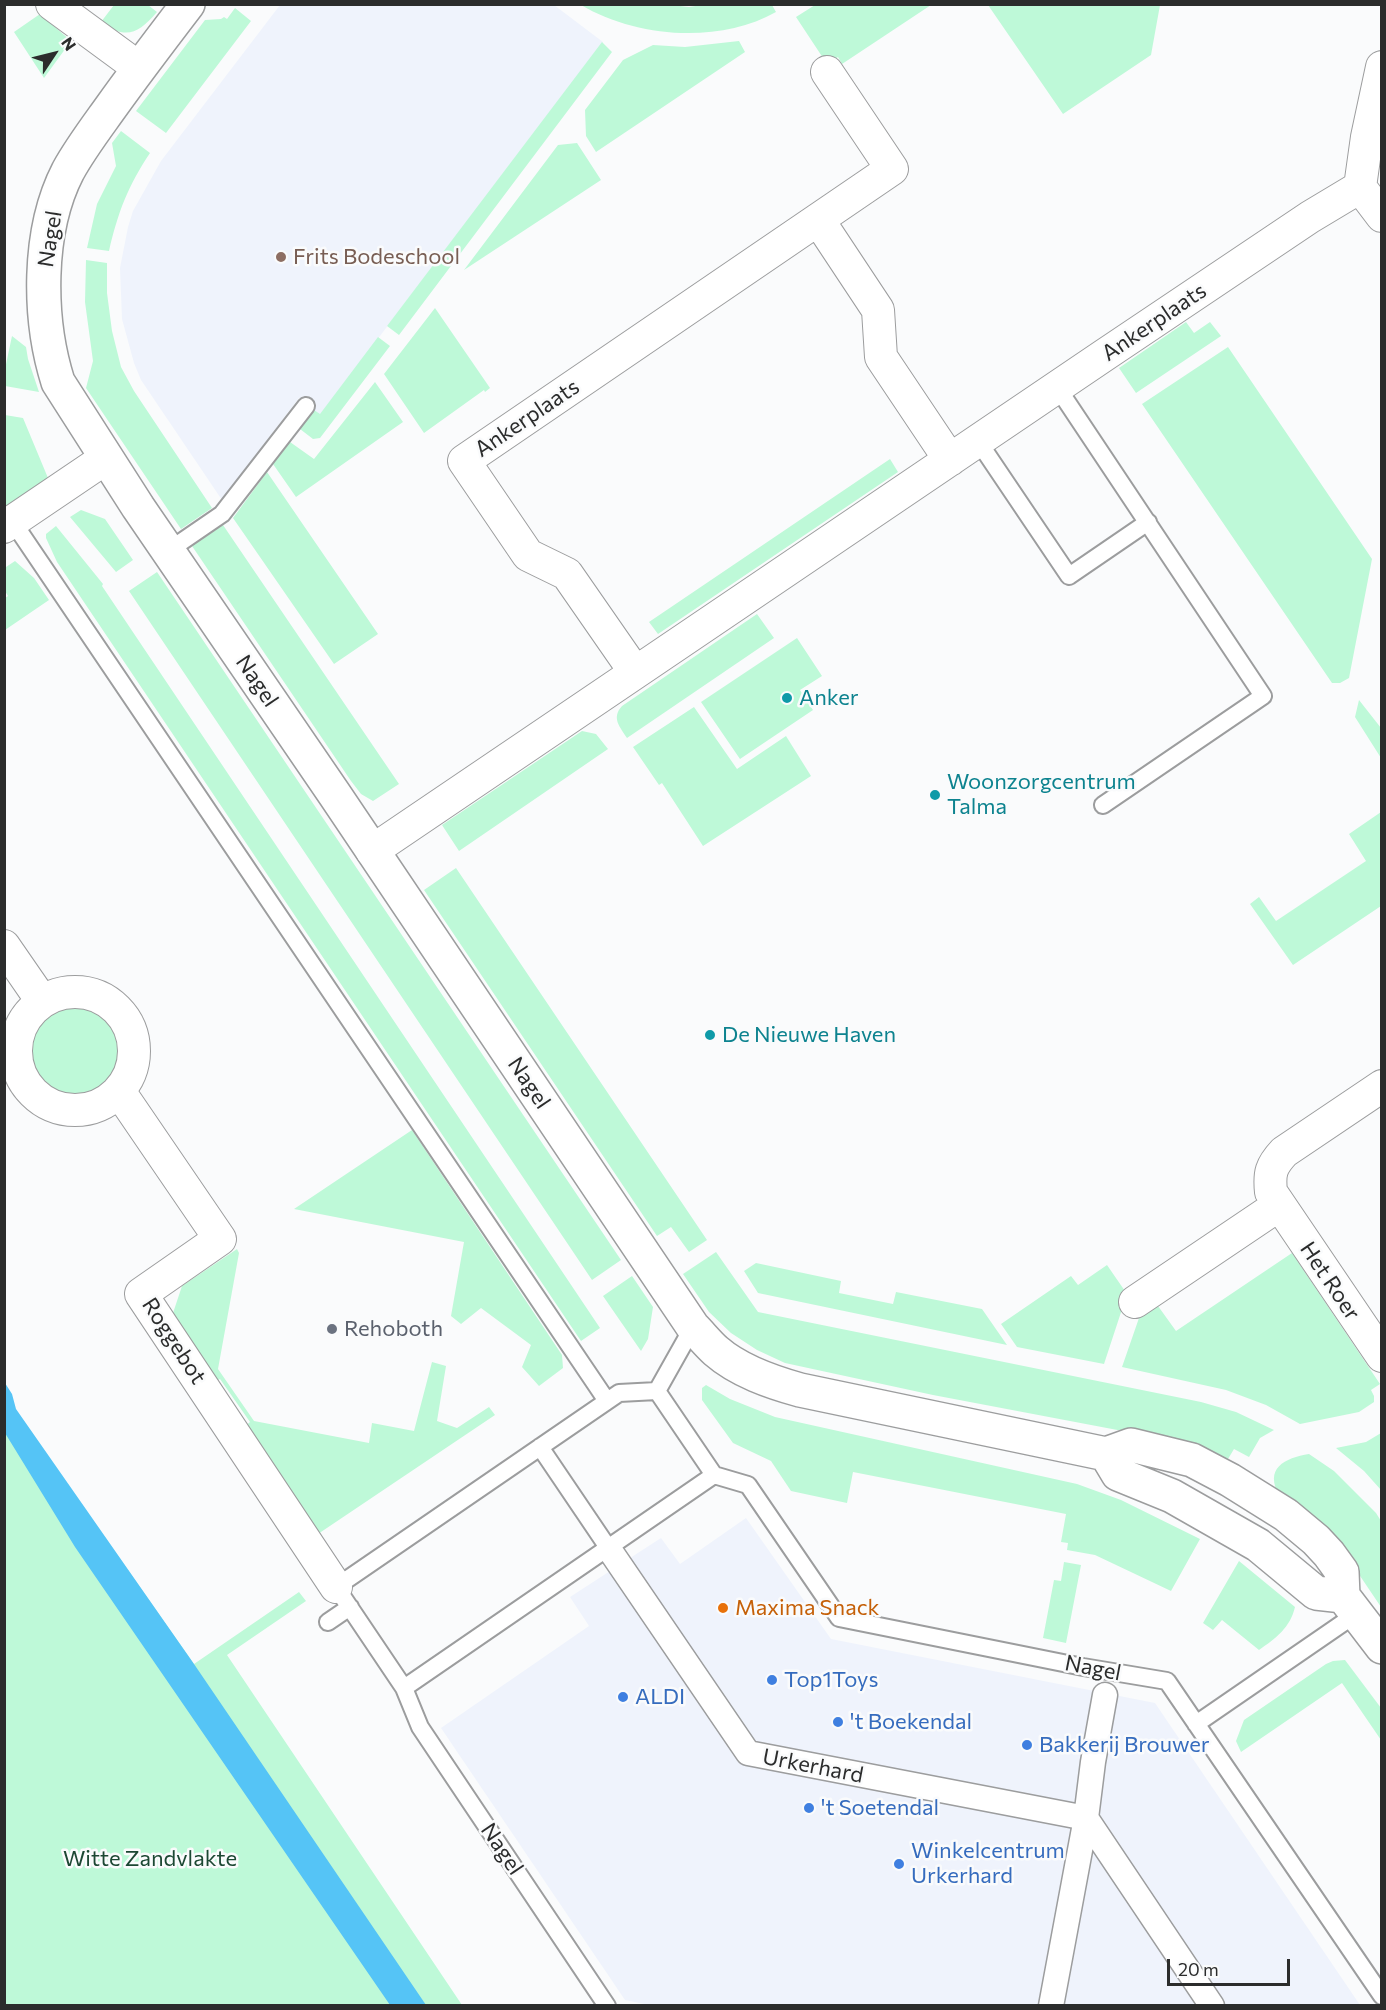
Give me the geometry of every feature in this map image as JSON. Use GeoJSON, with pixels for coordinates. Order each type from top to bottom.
{"type":"FeatureCollection","features":[{"type":"Feature","properties":{"kind":"street"},"geometry":{"type":"LineString","coordinates":[[52,4],[139,68]]}},
{"type":"Feature","properties":{"kind":"street","name":"Nagel"},"geometry":{"type":"LineString","coordinates":[[188,4],[94,129],[67,172],[60,188],[49,226],[44,266],[46,322],[55,373],[65,396],[168,551],[693,1327],[716,1351],[735,1365],[780,1385],[1106,1454],[1118,1474],[1172,1496],[1258,1545],[1316,1593],[1350,1605]]}},
{"type":"Feature","properties":{"kind":"street"},"geometry":{"type":"LineString","coordinates":[[1382,67],[1367,137],[1360,187],[1382,216]]}},
{"type":"Feature","properties":{"kind":"street","name":"Ankerplaats"},"geometry":{"type":"LineString","coordinates":[[634,672],[567,574],[528,555],[464,461],[819,221],[892,169],[827,72]]}},
{"type":"Feature","properties":{"kind":"street","name":"Ankerplaats"},"geometry":{"type":"LineString","coordinates":[[372,851],[1057,387],[1310,217],[1360,187]]}},
{"type":"Feature","properties":{"kind":"street"},"geometry":{"type":"LineString","coordinates":[[819,221],[878,310],[881,357],[950,460]]}},
{"type":"Feature","properties":{"kind":"street"},"geometry":{"type":"LineString","coordinates":[[9,525],[106,458]]}},
{"type":"Feature","properties":{"kind":"street"},"geometry":{"type":"LineString","coordinates":[[4,946],[42,1001]]}},
{"type":"Feature","properties":{"kind":"street"},"geometry":{"type":"LineString","coordinates":[[80,992],[100,997],[117,1008],[132,1035],[134,1054],[130,1074],[119,1091],[105,1102],[88,1109],[78,1110],[52,1106],[36,1096],[20,1074],[16,1047],[24,1021],[34,1007],[60,993],[80,992]]}},
{"type":"Feature","properties":{"kind":"street","name":"Het Roer"},"geometry":{"type":"LineString","coordinates":[[1382,1086],[1284,1152],[1275,1162],[1269,1177],[1271,1192],[1279,1205],[1382,1356]]}},
{"type":"Feature","properties":{"kind":"street","name":"Roggebot"},"geometry":{"type":"LineString","coordinates":[[119,1091],[220,1239],[141,1294],[343,1597]]}},
{"type":"Feature","properties":{"kind":"street"},"geometry":{"type":"LineString","coordinates":[[1135,1302],[1279,1205]]}},
{"type":"Feature","properties":{"kind":"street","name":"Urkerhard"},"geometry":{"type":"LineString","coordinates":[[609,1549],[748,1753],[1086,1818]]}},
{"type":"Feature","properties":{"kind":"street"},"geometry":{"type":"LineString","coordinates":[[1350,1605],[1382,1647]]}},
{"type":"Feature","properties":{"kind":"street"},"geometry":{"type":"LineString","coordinates":[[1051,2006],[1086,1818],[1105,1695]]}},
{"type":"Feature","properties":{"kind":"street"},"geometry":{"type":"LineString","coordinates":[[1086,1818],[1212,2006]]}},
{"type":"Feature","properties":{"kind":"lane"},"geometry":{"type":"LineString","coordinates":[[1057,387],[1263,696],[1103,805]]}},
{"type":"Feature","properties":{"kind":"lane"},"geometry":{"type":"LineString","coordinates":[[168,551],[222,514],[306,405]]}},
{"type":"Feature","properties":{"kind":"lane"},"geometry":{"type":"LineString","coordinates":[[978,441],[1069,576],[1148,522]]}},
{"type":"Feature","properties":{"kind":"lane"},"geometry":{"type":"LineString","coordinates":[[9,525],[607,1401]]}},
{"type":"Feature","properties":{"kind":"lane"},"geometry":{"type":"LineString","coordinates":[[657,1392],[693,1327]]}},
{"type":"Feature","properties":{"kind":"lane"},"geometry":{"type":"LineString","coordinates":[[328,1622],[343,1597],[540,1447],[619,1392],[657,1392]]}},
{"type":"Feature","properties":{"kind":"lane"},"geometry":{"type":"LineString","coordinates":[[404,1688],[714,1475],[657,1392]]}},
{"type":"Feature","properties":{"kind":"lane"},"geometry":{"type":"LineString","coordinates":[[540,1447],[609,1549]]}},
{"type":"Feature","properties":{"kind":"lane","name":"Nagel"},"geometry":{"type":"LineString","coordinates":[[714,1475],[748,1485],[839,1618],[1083,1667],[1167,1681],[1376,1976],[1382,1996]]}},
{"type":"Feature","properties":{"kind":"lane","name":"Nagel"},"geometry":{"type":"LineString","coordinates":[[343,1597],[404,1688],[420,1727],[607,2006]]}},
{"type":"Feature","properties":{"kind":"lane"},"geometry":{"type":"LineString","coordinates":[[1196,1724],[1350,1605]]}},
{"type":"Feature","properties":{"kind":"shaded area","name":"Frits Bodeschool"},"geometry":{"type":"Polygon","coordinates":[[[280,5],[554,5],[603,42],[320,415],[299,398],[222,500],[141,380],[122,319],[120,268],[133,211],[161,161],[280,5]]]}},
{"type":"Feature","properties":{"kind":"shaded area","name":"Winkelcentrum Urkerhard"},"geometry":{"type":"Polygon","coordinates":[[[746,1518],[831,1639],[1155,1703],[1360,2005],[654,2006],[625,2000],[441,1728],[589,1626],[570,1597],[661,1538],[680,1564],[746,1518]]]}},
{"type":"Feature","properties":{"kind":"green space"},"geometry":{"type":"Polygon","coordinates":[[[663,4],[689,7],[708,4],[772,5],[776,12],[754,22],[729,29],[704,33],[678,33],[627,25],[581,5],[663,4]]]}},
{"type":"Feature","properties":{"kind":"green space"},"geometry":{"type":"Polygon","coordinates":[[[114,5],[148,5],[157,12],[138,30],[125,33],[101,22],[114,5]]]}},
{"type":"Feature","properties":{"kind":"green space"},"geometry":{"type":"Polygon","coordinates":[[[815,5],[931,5],[842,64],[838,57],[827,64],[796,17],[815,5]]]}},
{"type":"Feature","properties":{"kind":"green space"},"geometry":{"type":"Polygon","coordinates":[[[988,5],[1160,5],[1151,55],[1063,114],[988,5]]]}},
{"type":"Feature","properties":{"kind":"green space"},"geometry":{"type":"Polygon","coordinates":[[[235,8],[251,21],[166,133],[136,111],[205,20],[224,17],[227,19],[235,8]]]}},
{"type":"Feature","properties":{"kind":"green space"},"geometry":{"type":"Polygon","coordinates":[[[40,14],[71,41],[44,78],[14,32],[40,14]]]}},
{"type":"Feature","properties":{"kind":"green space"},"geometry":{"type":"Polygon","coordinates":[[[739,41],[745,52],[596,152],[586,136],[585,110],[623,60],[653,45],[685,47],[739,41]]]}},
{"type":"Feature","properties":{"kind":"green space"},"geometry":{"type":"Polygon","coordinates":[[[602,42],[612,52],[399,335],[387,326],[602,42]]]}},
{"type":"Feature","properties":{"kind":"green space"},"geometry":{"type":"Polygon","coordinates":[[[121,131],[150,153],[125,200],[109,251],[87,248],[97,204],[116,166],[112,143],[121,131]]]}},
{"type":"Feature","properties":{"kind":"green space"},"geometry":{"type":"Polygon","coordinates":[[[577,143],[601,180],[464,270],[558,145],[577,143]]]}},
{"type":"Feature","properties":{"kind":"green space"},"geometry":{"type":"Polygon","coordinates":[[[86,260],[107,263],[107,293],[112,331],[121,367],[134,391],[212,508],[181,529],[86,388],[93,361],[85,302],[86,260]]]}},
{"type":"Feature","properties":{"kind":"green space"},"geometry":{"type":"Polygon","coordinates":[[[435,308],[490,388],[424,433],[384,374],[435,308]]]}},
{"type":"Feature","properties":{"kind":"green space"},"geometry":{"type":"Polygon","coordinates":[[[1186,322],[1194,333],[1210,322],[1221,336],[1136,393],[1119,368],[1186,322]]]}},
{"type":"Feature","properties":{"kind":"green space"},"geometry":{"type":"Polygon","coordinates":[[[12,336],[26,347],[39,392],[5,386],[5,369],[12,336]]]}},
{"type":"Feature","properties":{"kind":"green space"},"geometry":{"type":"Polygon","coordinates":[[[378,337],[390,346],[320,438],[313,439],[300,429],[314,410],[320,414],[378,337]]]}},
{"type":"Feature","properties":{"kind":"green space"},"geometry":{"type":"Polygon","coordinates":[[[1228,347],[1372,559],[1349,678],[1340,683],[1332,683],[1142,404],[1228,347]]]}},
{"type":"Feature","properties":{"kind":"green space"},"geometry":{"type":"Polygon","coordinates":[[[375,382],[403,422],[296,497],[273,464],[290,442],[314,459],[375,382]]]}},
{"type":"Feature","properties":{"kind":"green space"},"geometry":{"type":"Polygon","coordinates":[[[5,415],[23,418],[48,478],[5,508],[5,415]]]}},
{"type":"Feature","properties":{"kind":"green space"},"geometry":{"type":"Polygon","coordinates":[[[890,459],[898,472],[658,634],[649,622],[890,459]]]}},
{"type":"Feature","properties":{"kind":"green space"},"geometry":{"type":"Polygon","coordinates":[[[267,472],[378,634],[334,664],[233,518],[267,472]]]}},
{"type":"Feature","properties":{"kind":"green space"},"geometry":{"type":"Polygon","coordinates":[[[81,510],[105,519],[133,560],[116,572],[70,517],[81,510]]]}},
{"type":"Feature","properties":{"kind":"green space"},"geometry":{"type":"Polygon","coordinates":[[[223,525],[399,784],[373,801],[361,794],[351,781],[192,546],[223,525]]]}},
{"type":"Feature","properties":{"kind":"green space"},"geometry":{"type":"Polygon","coordinates":[[[56,526],[103,584],[102,586],[600,1328],[581,1341],[57,562],[46,538],[46,534],[56,526]]]}},
{"type":"Feature","properties":{"kind":"green space"},"geometry":{"type":"Polygon","coordinates":[[[15,561],[34,578],[49,600],[5,630],[5,598],[8,596],[5,591],[5,567],[15,561]]]}},
{"type":"Feature","properties":{"kind":"green space"},"geometry":{"type":"Polygon","coordinates":[[[157,572],[621,1260],[592,1280],[129,591],[157,572]]]}},
{"type":"Feature","properties":{"kind":"green space"},"geometry":{"type":"Polygon","coordinates":[[[757,614],[774,638],[627,738],[617,718],[622,706],[757,614]]]}},
{"type":"Feature","properties":{"kind":"green space"},"geometry":{"type":"Polygon","coordinates":[[[797,638],[822,676],[800,690],[813,710],[740,759],[701,702],[797,638]]]}},
{"type":"Feature","properties":{"kind":"green space"},"geometry":{"type":"Polygon","coordinates":[[[1359,700],[1381,728],[1381,758],[1355,717],[1359,700]]]}},
{"type":"Feature","properties":{"kind":"green space"},"geometry":{"type":"Polygon","coordinates":[[[694,707],[737,769],[786,736],[811,776],[703,846],[662,783],[659,785],[633,747],[694,707]]]}},
{"type":"Feature","properties":{"kind":"green space"},"geometry":{"type":"Polygon","coordinates":[[[582,731],[596,734],[608,749],[459,851],[442,825],[582,731]]]}},
{"type":"Feature","properties":{"kind":"green space"},"geometry":{"type":"Polygon","coordinates":[[[1381,812],[1381,906],[1293,965],[1250,904],[1259,897],[1276,921],[1366,861],[1349,834],[1381,812]]]}},
{"type":"Feature","properties":{"kind":"green space"},"geometry":{"type":"Polygon","coordinates":[[[456,868],[707,1240],[689,1252],[671,1227],[657,1236],[424,890],[456,868]]]}},
{"type":"Feature","properties":{"kind":"green space"},"geometry":{"type":"Polygon","coordinates":[[[75,1007],[100,1014],[112,1026],[119,1051],[112,1076],[100,1088],[75,1095],[50,1088],[38,1076],[31,1051],[38,1026],[50,1014],[75,1007]]]}},
{"type":"Feature","properties":{"kind":"green space"},"geometry":{"type":"Polygon","coordinates":[[[412,1130],[562,1355],[563,1368],[539,1386],[522,1367],[531,1345],[481,1308],[461,1324],[451,1316],[464,1242],[294,1209],[412,1130]]]}},
{"type":"Feature","properties":{"kind":"green space"},"geometry":{"type":"Polygon","coordinates":[[[237,1249],[239,1253],[218,1369],[254,1421],[369,1443],[372,1423],[414,1431],[432,1362],[446,1366],[437,1421],[457,1428],[489,1407],[495,1415],[315,1536],[243,1428],[250,1422],[220,1379],[213,1383],[171,1319],[182,1286],[237,1249]]]}},
{"type":"Feature","properties":{"kind":"green space"},"geometry":{"type":"Polygon","coordinates":[[[716,1252],[758,1312],[1201,1402],[1236,1412],[1274,1430],[1260,1438],[1249,1457],[1234,1449],[1225,1464],[1149,1436],[933,1395],[785,1363],[757,1350],[731,1333],[709,1312],[683,1274],[716,1252]]]}},
{"type":"Feature","properties":{"kind":"green space"},"geometry":{"type":"Polygon","coordinates":[[[1292,1253],[1380,1384],[1371,1390],[1374,1402],[1359,1412],[1300,1424],[1266,1405],[1226,1390],[1122,1367],[1139,1318],[1158,1306],[1176,1331],[1292,1253]]]}},
{"type":"Feature","properties":{"kind":"green space"},"geometry":{"type":"Polygon","coordinates":[[[756,1263],[841,1281],[839,1293],[893,1304],[896,1292],[982,1309],[1007,1345],[758,1293],[744,1271],[756,1263]]]}},
{"type":"Feature","properties":{"kind":"green space"},"geometry":{"type":"Polygon","coordinates":[[[1107,1265],[1127,1294],[1104,1364],[1017,1347],[1001,1324],[1071,1276],[1078,1285],[1107,1265]]]}},
{"type":"Feature","properties":{"kind":"green space"},"geometry":{"type":"Polygon","coordinates":[[[632,1276],[653,1307],[648,1339],[641,1351],[603,1296],[632,1276]]]}},
{"type":"Feature","properties":{"kind":"green space"},"geometry":{"type":"Polygon","coordinates":[[[706,1385],[730,1399],[775,1417],[1077,1484],[1121,1500],[1200,1539],[1171,1591],[1095,1555],[1067,1550],[1068,1543],[1061,1542],[1066,1514],[853,1472],[847,1503],[791,1491],[771,1461],[733,1443],[702,1400],[702,1388],[706,1385]]]}},
{"type":"Feature","properties":{"kind":"green space","name":"Witte Zandvlakte"},"geometry":{"type":"Polygon","coordinates":[[[4,1394],[194,1664],[299,1592],[306,1601],[227,1655],[462,2005],[5,2005],[4,1394]]]}},
{"type":"Feature","properties":{"kind":"green space"},"geometry":{"type":"Polygon","coordinates":[[[1381,1433],[1381,1490],[1364,1471],[1336,1448],[1366,1442],[1381,1433]]]}},
{"type":"Feature","properties":{"kind":"green space"},"geometry":{"type":"Polygon","coordinates":[[[1309,1454],[1334,1471],[1376,1513],[1381,1521],[1381,1607],[1354,1567],[1280,1497],[1275,1487],[1275,1472],[1279,1466],[1292,1458],[1309,1454]]]}},
{"type":"Feature","properties":{"kind":"green space"},"geometry":{"type":"Polygon","coordinates":[[[1239,1561],[1295,1607],[1286,1627],[1259,1650],[1222,1620],[1213,1630],[1203,1623],[1239,1561]]]}},
{"type":"Feature","properties":{"kind":"green space"},"geometry":{"type":"Polygon","coordinates":[[[1064,1562],[1081,1565],[1066,1643],[1043,1638],[1054,1580],[1061,1581],[1064,1562]]]}},
{"type":"Feature","properties":{"kind":"green space"},"geometry":{"type":"Polygon","coordinates":[[[1345,1660],[1381,1708],[1381,1740],[1342,1683],[1241,1752],[1236,1741],[1244,1720],[1326,1664],[1345,1660]]]}},
{"type":"Feature","properties":{"kind":"water"},"geometry":{"type":"Polygon","coordinates":[[[5,1383],[12,1394],[16,1409],[194,1664],[426,2005],[390,2005],[75,1547],[5,1433],[5,1383]]]}},
{"type":"Feature","properties":{"kind":"place","name":"Frits Bodeschool"},"geometry":{"type":"Point","coordinates":[281,257]}},
{"type":"Feature","properties":{"kind":"place","name":"Anker"},"geometry":{"type":"Point","coordinates":[787,698]}},
{"type":"Feature","properties":{"kind":"place","name":"Woonzorgcentrum Talma"},"geometry":{"type":"Point","coordinates":[935,795]}},
{"type":"Feature","properties":{"kind":"place","name":"De Nieuwe Haven"},"geometry":{"type":"Point","coordinates":[710,1035]}},
{"type":"Feature","properties":{"kind":"place","name":"Rehoboth"},"geometry":{"type":"Point","coordinates":[332,1329]}},
{"type":"Feature","properties":{"kind":"place","name":"Maxima Snack"},"geometry":{"type":"Point","coordinates":[723,1608]}},
{"type":"Feature","properties":{"kind":"place","name":"Top1Toys"},"geometry":{"type":"Point","coordinates":[772,1680]}},
{"type":"Feature","properties":{"kind":"place","name":"ALDI"},"geometry":{"type":"Point","coordinates":[623,1697]}},
{"type":"Feature","properties":{"kind":"place","name":"'t Boekendal"},"geometry":{"type":"Point","coordinates":[838,1722]}},
{"type":"Feature","properties":{"kind":"place","name":"Bakkerij Brouwer"},"geometry":{"type":"Point","coordinates":[1027,1745]}},
{"type":"Feature","properties":{"kind":"place","name":"'t Soetendal"},"geometry":{"type":"Point","coordinates":[809,1808]}},
{"type":"Feature","properties":{"kind":"place","name":"Winkelcentrum Urkerhard"},"geometry":{"type":"Point","coordinates":[899,1864]}}]}
